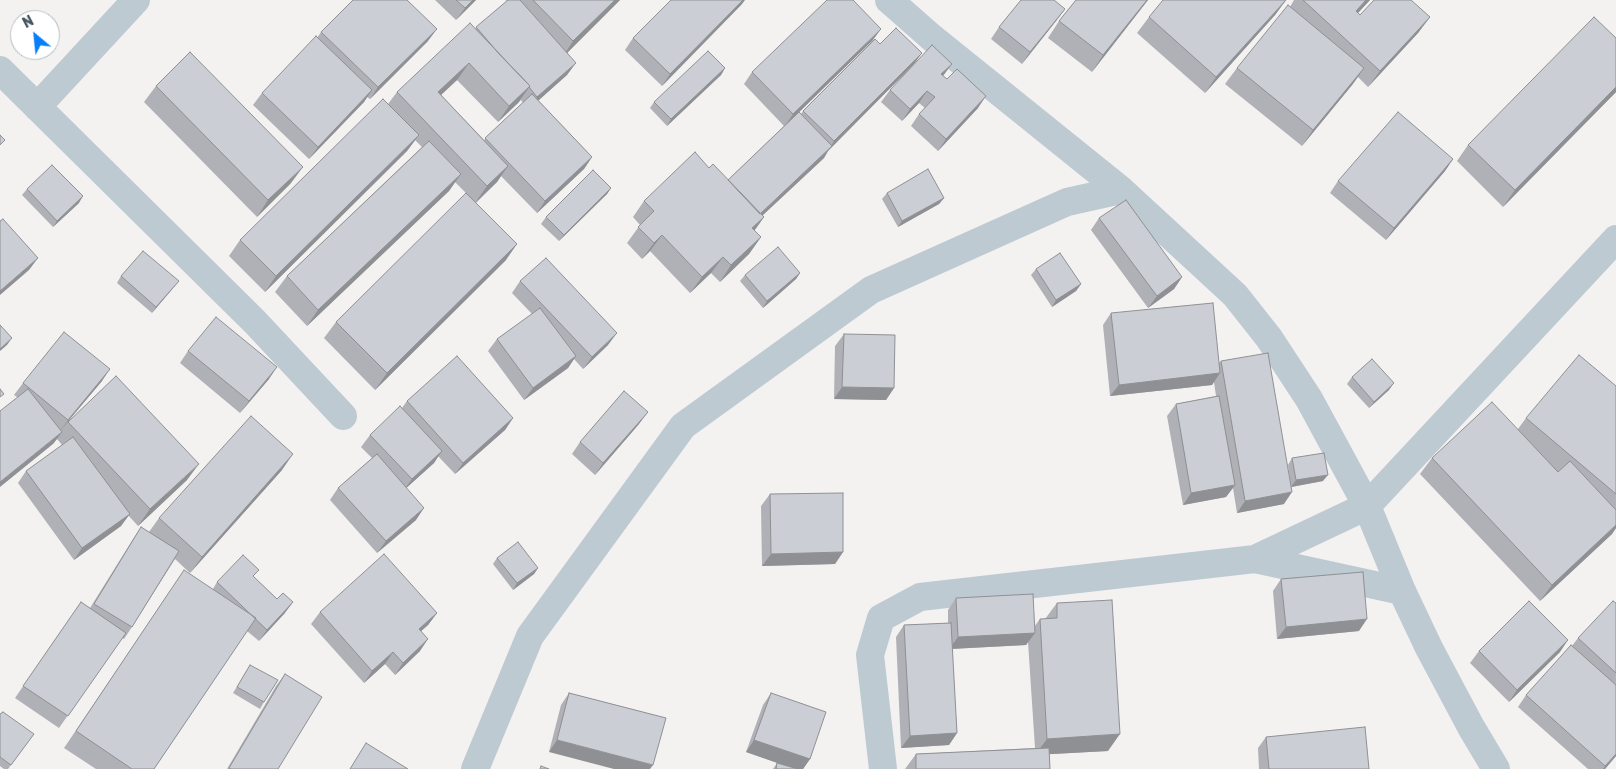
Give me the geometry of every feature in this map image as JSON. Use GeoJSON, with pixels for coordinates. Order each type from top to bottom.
{"type":"FeatureCollection","features":[{"type":"Feature","properties":{"kind":"street"},"geometry":{"type":"LineString","coordinates":[[37,107],[136,0]]}},
{"type":"Feature","properties":{"kind":"street"},"geometry":{"type":"LineString","coordinates":[[890,0],[931,37],[1121,190],[1235,295],[1269,338],[1309,399],[1367,506],[1402,591],[1429,648],[1471,727],[1496,769]]}},
{"type":"Feature","properties":{"kind":"street"},"geometry":{"type":"LineString","coordinates":[[0,70],[255,322],[343,416]]}},
{"type":"Feature","properties":{"kind":"street"},"geometry":{"type":"LineString","coordinates":[[475,769],[530,636],[683,426],[871,290],[1067,202],[1121,190]]}},
{"type":"Feature","properties":{"kind":"street"},"geometry":{"type":"LineString","coordinates":[[1255,559],[1367,506],[1616,239]]}},
{"type":"Feature","properties":{"kind":"street"},"geometry":{"type":"LineString","coordinates":[[883,769],[870,655],[881,618],[920,597],[1255,559],[1402,591]]}},
{"type":"Feature","properties":{"kind":"building"},"geometry":{"type":"Polygon","coordinates":[[[353,0],[407,0],[437,29],[378,87],[321,32],[353,0]]]}},
{"type":"Feature","properties":{"kind":"building"},"geometry":{"type":"Polygon","coordinates":[[[456,0],[473,0],[465,8],[456,0]]]}},
{"type":"Feature","properties":{"kind":"building"},"geometry":{"type":"Polygon","coordinates":[[[508,0],[520,0],[576,63],[537,97],[530,86],[476,27],[508,0]]]}},
{"type":"Feature","properties":{"kind":"building"},"geometry":{"type":"Polygon","coordinates":[[[533,0],[615,0],[573,41],[533,0]]]}},
{"type":"Feature","properties":{"kind":"building"},"geometry":{"type":"Polygon","coordinates":[[[671,0],[743,0],[670,74],[633,38],[671,0]]]}},
{"type":"Feature","properties":{"kind":"building"},"geometry":{"type":"Polygon","coordinates":[[[827,0],[853,0],[881,29],[793,114],[752,72],[827,0]]]}},
{"type":"Feature","properties":{"kind":"building"},"geometry":{"type":"Polygon","coordinates":[[[1021,0],[1054,0],[1065,9],[1030,52],[999,27],[1021,0]]]}},
{"type":"Feature","properties":{"kind":"building"},"geometry":{"type":"Polygon","coordinates":[[[1076,0],[1147,0],[1103,55],[1059,21],[1076,0]]]}},
{"type":"Feature","properties":{"kind":"building"},"geometry":{"type":"Polygon","coordinates":[[[1163,0],[1286,0],[1216,77],[1149,17],[1163,0]]]}},
{"type":"Feature","properties":{"kind":"building"},"geometry":{"type":"Polygon","coordinates":[[[1303,0],[1366,0],[1356,11],[1360,15],[1374,0],[1411,0],[1430,17],[1380,71],[1303,0]]]}},
{"type":"Feature","properties":{"kind":"building"},"geometry":{"type":"Polygon","coordinates":[[[1288,5],[1364,68],[1313,130],[1237,68],[1288,5]]]}},
{"type":"Feature","properties":{"kind":"building"},"geometry":{"type":"Polygon","coordinates":[[[1594,17],[1616,38],[1616,87],[1515,190],[1468,145],[1594,17]]]}},
{"type":"Feature","properties":{"kind":"building"},"geometry":{"type":"Polygon","coordinates":[[[470,23],[530,86],[509,106],[469,63],[438,92],[508,166],[487,186],[397,92],[470,23]]]}},
{"type":"Feature","properties":{"kind":"building"},"geometry":{"type":"Polygon","coordinates":[[[896,28],[922,53],[834,141],[803,111],[875,39],[880,44],[896,28]]]}},
{"type":"Feature","properties":{"kind":"building"},"geometry":{"type":"Polygon","coordinates":[[[316,36],[372,90],[318,147],[262,93],[316,36]]]}},
{"type":"Feature","properties":{"kind":"building"},"geometry":{"type":"Polygon","coordinates":[[[932,45],[952,64],[941,74],[947,79],[957,69],[986,96],[946,139],[919,114],[935,97],[927,91],[910,109],[890,90],[932,45]]]}},
{"type":"Feature","properties":{"kind":"building"},"geometry":{"type":"Polygon","coordinates":[[[708,51],[725,68],[671,119],[654,102],[708,51]]]}},
{"type":"Feature","properties":{"kind":"building"},"geometry":{"type":"Polygon","coordinates":[[[190,52],[303,167],[268,200],[156,86],[190,52]]]}},
{"type":"Feature","properties":{"kind":"building"},"geometry":{"type":"Polygon","coordinates":[[[532,94],[592,157],[545,201],[485,138],[532,94]]]}},
{"type":"Feature","properties":{"kind":"building"},"geometry":{"type":"Polygon","coordinates":[[[383,99],[419,135],[276,276],[240,240],[383,99]]]}},
{"type":"Feature","properties":{"kind":"building"},"geometry":{"type":"Polygon","coordinates":[[[799,112],[832,146],[760,214],[728,180],[799,112]]]}},
{"type":"Feature","properties":{"kind":"building"},"geometry":{"type":"Polygon","coordinates":[[[1398,112],[1453,159],[1394,228],[1338,181],[1398,112]]]}},
{"type":"Feature","properties":{"kind":"building"},"geometry":{"type":"Polygon","coordinates":[[[0,135],[5,140],[0,145],[0,135]]]}},
{"type":"Feature","properties":{"kind":"building"},"geometry":{"type":"Polygon","coordinates":[[[429,141],[461,174],[318,310],[287,276],[429,141]]]}},
{"type":"Feature","properties":{"kind":"building"},"geometry":{"type":"Polygon","coordinates":[[[695,152],[709,168],[713,164],[764,217],[752,228],[761,237],[731,265],[723,257],[702,277],[662,235],[654,243],[638,227],[654,211],[644,201],[695,152]]]}},
{"type":"Feature","properties":{"kind":"building"},"geometry":{"type":"Polygon","coordinates":[[[52,165],[83,196],[57,221],[27,189],[52,165]]]}},
{"type":"Feature","properties":{"kind":"building"},"geometry":{"type":"Polygon","coordinates":[[[928,169],[944,198],[902,221],[887,193],[928,169]]]}},
{"type":"Feature","properties":{"kind":"building"},"geometry":{"type":"Polygon","coordinates":[[[593,170],[611,188],[564,235],[546,217],[593,170]]]}},
{"type":"Feature","properties":{"kind":"building"},"geometry":{"type":"Polygon","coordinates":[[[466,193],[517,244],[387,373],[336,322],[466,193]]]}},
{"type":"Feature","properties":{"kind":"building"},"geometry":{"type":"Polygon","coordinates":[[[1126,200],[1182,277],[1157,296],[1099,218],[1126,200]]]}},
{"type":"Feature","properties":{"kind":"building"},"geometry":{"type":"Polygon","coordinates":[[[3,219],[38,258],[0,291],[0,221],[3,219]]]}},
{"type":"Feature","properties":{"kind":"building"},"geometry":{"type":"Polygon","coordinates":[[[778,247],[800,273],[767,301],[745,275],[778,247]]]}},
{"type":"Feature","properties":{"kind":"building"},"geometry":{"type":"Polygon","coordinates":[[[143,251],[179,281],[156,307],[121,276],[143,251]]]}},
{"type":"Feature","properties":{"kind":"building"},"geometry":{"type":"Polygon","coordinates":[[[1060,253],[1081,284],[1056,300],[1036,269],[1060,253]]]}},
{"type":"Feature","properties":{"kind":"building"},"geometry":{"type":"Polygon","coordinates":[[[546,258],[617,333],[592,357],[520,281],[546,258]]]}},
{"type":"Feature","properties":{"kind":"building"},"geometry":{"type":"Polygon","coordinates":[[[1213,303],[1220,373],[1119,385],[1111,313],[1213,303]]]}},
{"type":"Feature","properties":{"kind":"building"},"geometry":{"type":"Polygon","coordinates":[[[540,308],[576,356],[533,388],[497,339],[540,308]]]}},
{"type":"Feature","properties":{"kind":"building"},"geometry":{"type":"Polygon","coordinates":[[[216,317],[277,367],[249,401],[188,351],[216,317]]]}},
{"type":"Feature","properties":{"kind":"building"},"geometry":{"type":"Polygon","coordinates":[[[0,325],[12,338],[0,349],[0,325]]]}},
{"type":"Feature","properties":{"kind":"building"},"geometry":{"type":"Polygon","coordinates":[[[64,332],[110,369],[68,420],[23,383],[64,332]]]}},
{"type":"Feature","properties":{"kind":"building"},"geometry":{"type":"Polygon","coordinates":[[[844,334],[895,335],[894,388],[842,387],[844,334]]]}},
{"type":"Feature","properties":{"kind":"building"},"geometry":{"type":"Polygon","coordinates":[[[1268,353],[1292,492],[1245,501],[1221,361],[1268,353]]]}},
{"type":"Feature","properties":{"kind":"building"},"geometry":{"type":"Polygon","coordinates":[[[1579,355],[1616,386],[1616,494],[1526,418],[1579,355]]]}},
{"type":"Feature","properties":{"kind":"building"},"geometry":{"type":"Polygon","coordinates":[[[457,356],[513,418],[463,463],[407,401],[457,356]]]}},
{"type":"Feature","properties":{"kind":"building"},"geometry":{"type":"Polygon","coordinates":[[[1372,359],[1394,383],[1374,402],[1352,377],[1372,359]]]}},
{"type":"Feature","properties":{"kind":"building"},"geometry":{"type":"Polygon","coordinates":[[[116,376],[199,464],[150,509],[68,422],[116,376]]]}},
{"type":"Feature","properties":{"kind":"building"},"geometry":{"type":"Polygon","coordinates":[[[0,389],[4,394],[0,397],[0,389]]]}},
{"type":"Feature","properties":{"kind":"building"},"geometry":{"type":"Polygon","coordinates":[[[28,389],[62,432],[0,482],[0,411],[28,389]]]}},
{"type":"Feature","properties":{"kind":"building"},"geometry":{"type":"Polygon","coordinates":[[[624,391],[648,412],[603,463],[580,442],[624,391]]]}},
{"type":"Feature","properties":{"kind":"building"},"geometry":{"type":"Polygon","coordinates":[[[1219,396],[1235,485],[1191,493],[1176,404],[1219,396]]]}},
{"type":"Feature","properties":{"kind":"building"},"geometry":{"type":"Polygon","coordinates":[[[1492,402],[1558,472],[1570,461],[1616,510],[1616,525],[1552,585],[1432,458],[1492,402]]]}},
{"type":"Feature","properties":{"kind":"building"},"geometry":{"type":"Polygon","coordinates":[[[400,406],[442,451],[412,479],[370,435],[400,406]]]}},
{"type":"Feature","properties":{"kind":"building"},"geometry":{"type":"Polygon","coordinates":[[[251,416],[293,454],[202,557],[159,518],[251,416]]]}},
{"type":"Feature","properties":{"kind":"building"},"geometry":{"type":"Polygon","coordinates":[[[73,437],[130,514],[82,548],[26,471],[73,437]]]}},
{"type":"Feature","properties":{"kind":"building"},"geometry":{"type":"Polygon","coordinates":[[[1324,453],[1328,475],[1296,480],[1292,458],[1324,453]]]}},
{"type":"Feature","properties":{"kind":"building"},"geometry":{"type":"Polygon","coordinates":[[[377,454],[424,508],[386,541],[338,488],[377,454]]]}},
{"type":"Feature","properties":{"kind":"building"},"geometry":{"type":"Polygon","coordinates":[[[843,493],[843,552],[771,554],[770,494],[843,493]]]}},
{"type":"Feature","properties":{"kind":"building"},"geometry":{"type":"Polygon","coordinates":[[[141,527],[179,551],[132,627],[94,604],[141,527]]]}},
{"type":"Feature","properties":{"kind":"building"},"geometry":{"type":"Polygon","coordinates":[[[518,542],[538,568],[517,583],[497,558],[518,542]]]}},
{"type":"Feature","properties":{"kind":"building"},"geometry":{"type":"Polygon","coordinates":[[[384,554],[437,613],[419,629],[428,639],[403,663],[393,652],[372,671],[320,612],[384,554]]]}},
{"type":"Feature","properties":{"kind":"building"},"geometry":{"type":"Polygon","coordinates":[[[243,555],[259,570],[253,576],[277,599],[283,593],[293,602],[267,630],[217,582],[243,555]]]}},
{"type":"Feature","properties":{"kind":"building"},"geometry":{"type":"Polygon","coordinates":[[[184,570],[256,618],[154,769],[132,769],[76,731],[184,570]]]}},
{"type":"Feature","properties":{"kind":"building"},"geometry":{"type":"Polygon","coordinates":[[[1363,572],[1367,619],[1286,627],[1281,579],[1363,572]]]}},
{"type":"Feature","properties":{"kind":"building"},"geometry":{"type":"Polygon","coordinates":[[[1033,594],[1035,633],[958,637],[956,598],[1033,594]]]}},
{"type":"Feature","properties":{"kind":"building"},"geometry":{"type":"Polygon","coordinates":[[[1112,600],[1120,734],[1047,739],[1040,619],[1057,618],[1057,603],[1112,600]]]}},
{"type":"Feature","properties":{"kind":"building"},"geometry":{"type":"Polygon","coordinates":[[[1529,601],[1568,640],[1517,690],[1479,651],[1529,601]]]}},
{"type":"Feature","properties":{"kind":"building"},"geometry":{"type":"Polygon","coordinates":[[[1613,601],[1616,603],[1616,673],[1578,638],[1613,601]]]}},
{"type":"Feature","properties":{"kind":"building"},"geometry":{"type":"Polygon","coordinates":[[[81,602],[126,633],[68,716],[23,686],[81,602]]]}},
{"type":"Feature","properties":{"kind":"building"},"geometry":{"type":"Polygon","coordinates":[[[951,623],[957,733],[910,736],[904,625],[951,623]]]}},
{"type":"Feature","properties":{"kind":"building"},"geometry":{"type":"Polygon","coordinates":[[[1571,645],[1616,685],[1616,754],[1605,766],[1526,695],[1571,645]]]}},
{"type":"Feature","properties":{"kind":"building"},"geometry":{"type":"Polygon","coordinates":[[[250,665],[278,680],[264,702],[237,687],[250,665]]]}},
{"type":"Feature","properties":{"kind":"building"},"geometry":{"type":"Polygon","coordinates":[[[285,674],[322,697],[278,769],[229,768],[285,674]]]}},
{"type":"Feature","properties":{"kind":"building"},"geometry":{"type":"Polygon","coordinates":[[[569,693],[666,718],[653,765],[557,740],[569,693]]]}},
{"type":"Feature","properties":{"kind":"building"},"geometry":{"type":"Polygon","coordinates":[[[771,693],[826,712],[810,759],[754,740],[771,693]]]}},
{"type":"Feature","properties":{"kind":"building"},"geometry":{"type":"Polygon","coordinates":[[[3,712],[34,734],[11,765],[0,757],[0,714],[3,712]]]}},
{"type":"Feature","properties":{"kind":"building"},"geometry":{"type":"Polygon","coordinates":[[[1365,727],[1369,769],[1269,769],[1266,737],[1365,727]]]}},
{"type":"Feature","properties":{"kind":"building"},"geometry":{"type":"Polygon","coordinates":[[[366,743],[408,769],[350,769],[366,743]]]}},
{"type":"Feature","properties":{"kind":"building"},"geometry":{"type":"Polygon","coordinates":[[[1049,748],[1050,769],[916,769],[916,754],[1049,748]]]}},
{"type":"Feature","properties":{"kind":"building"},"geometry":{"type":"Polygon","coordinates":[[[777,763],[798,769],[776,769],[777,763]]]}}]}
